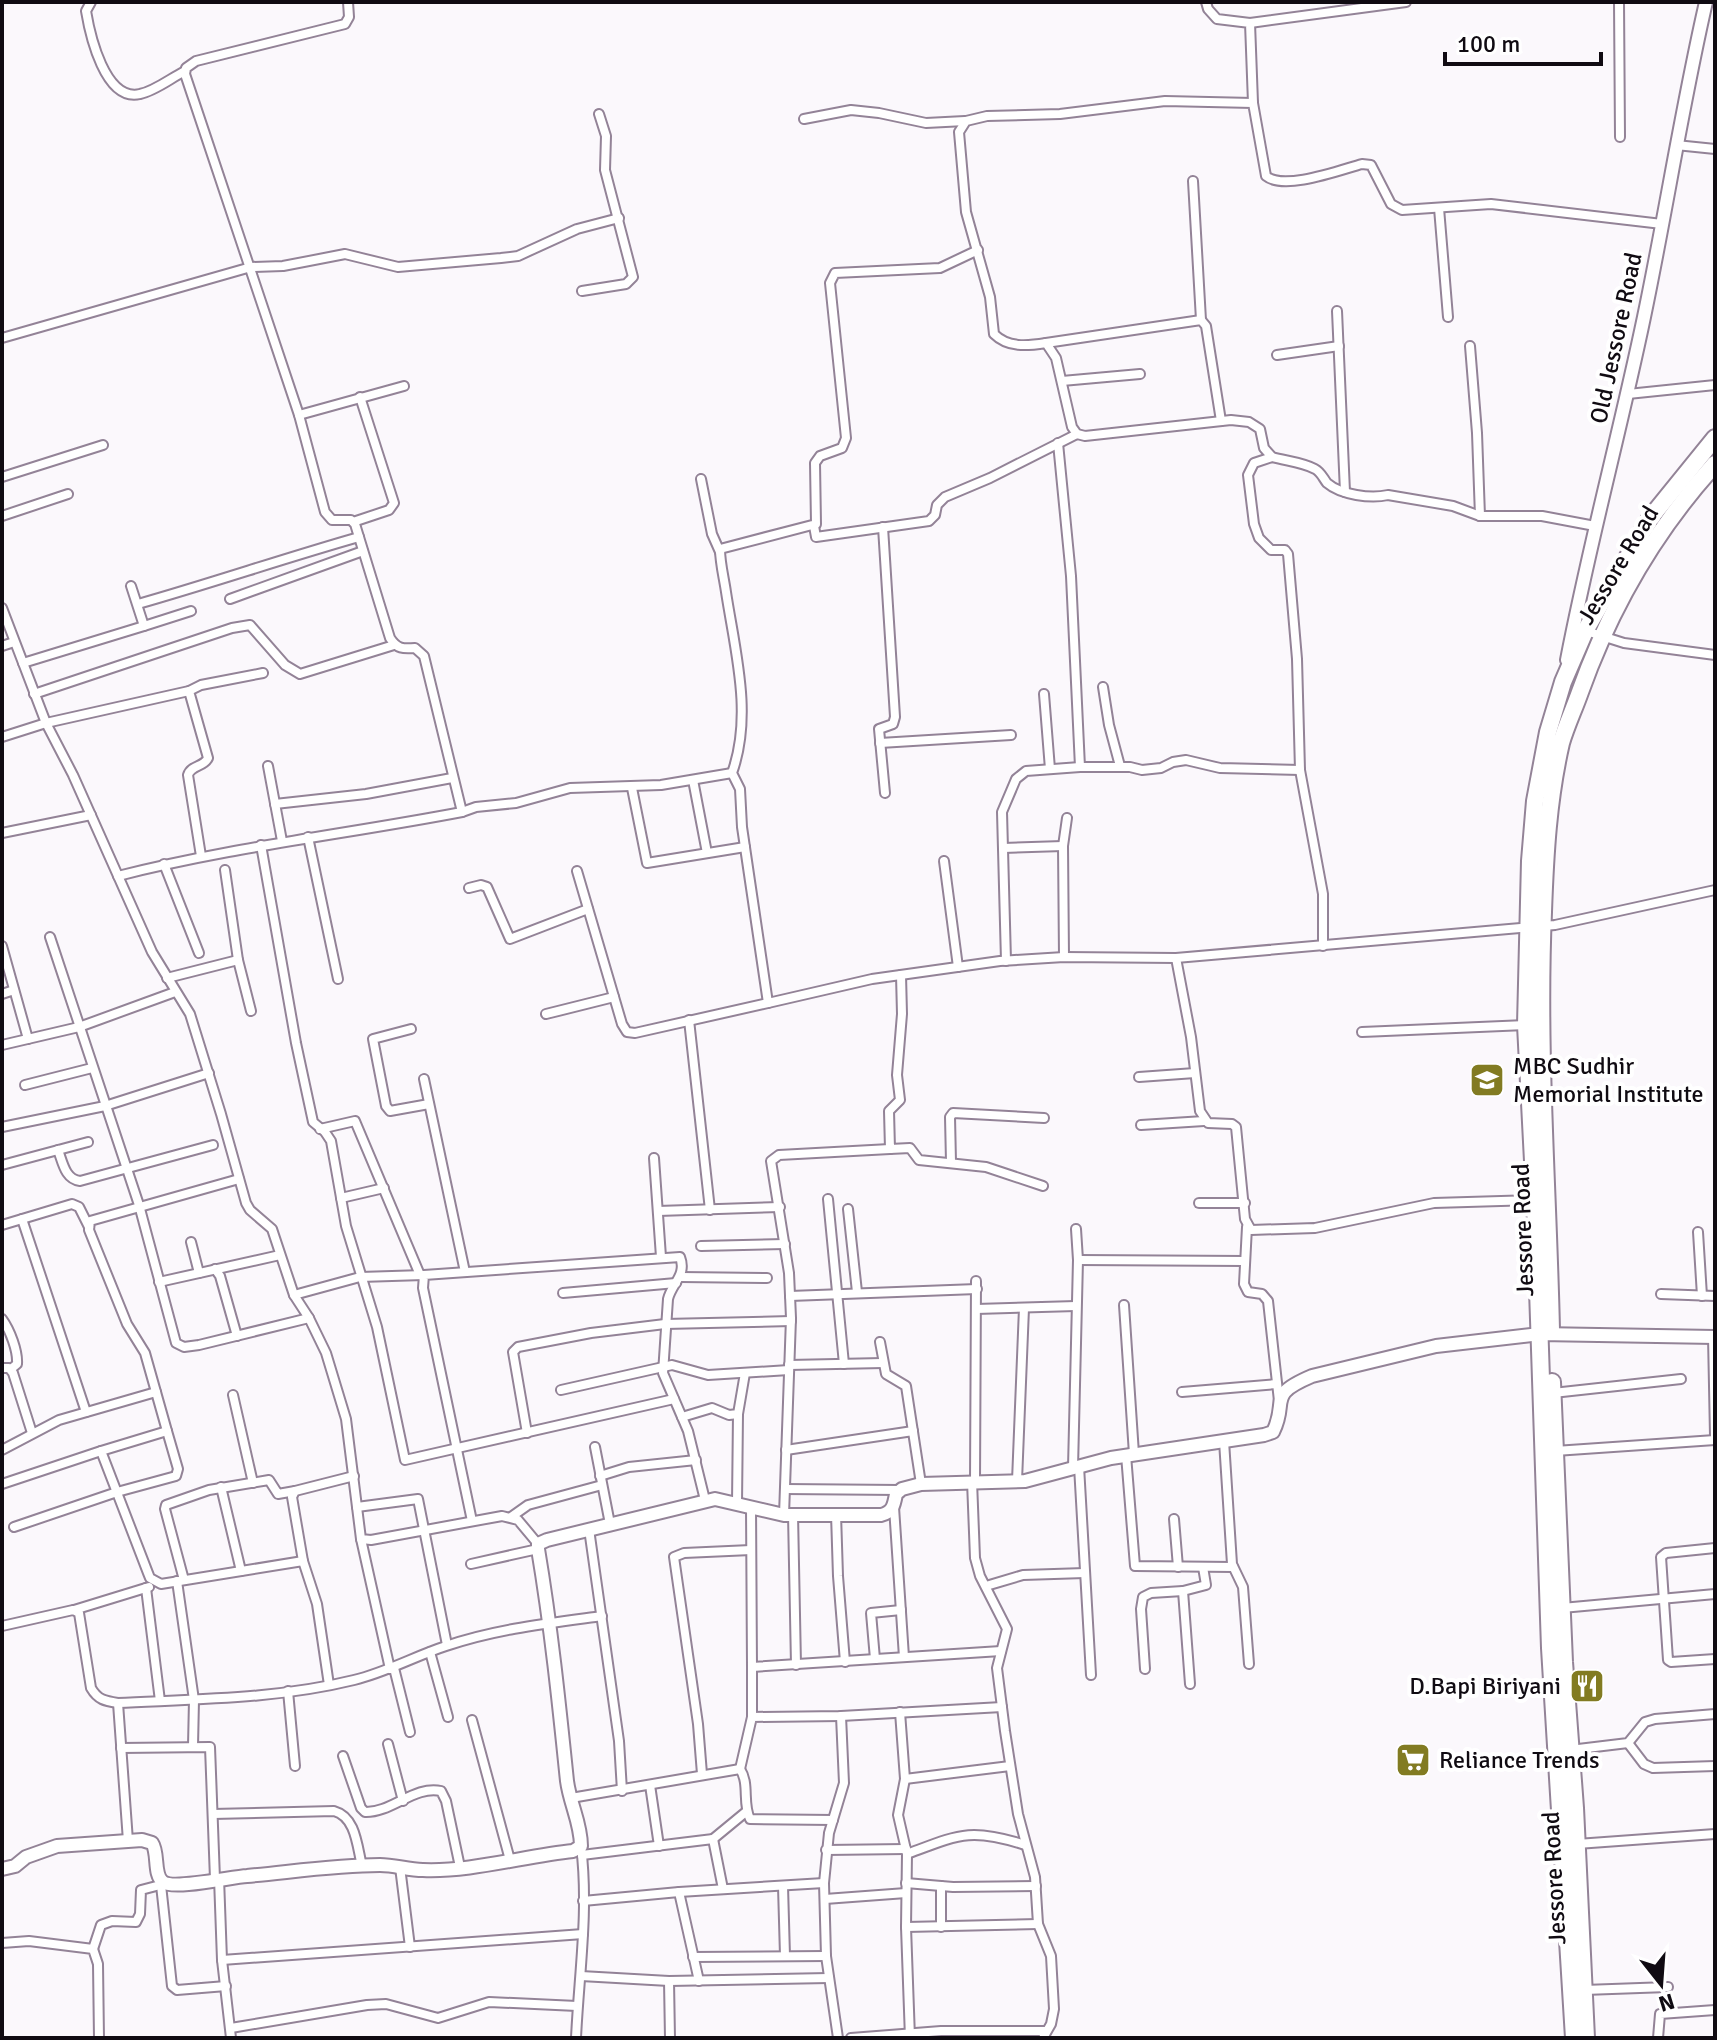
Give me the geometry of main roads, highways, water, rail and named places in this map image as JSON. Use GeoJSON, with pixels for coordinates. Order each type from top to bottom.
{"type":"FeatureCollection","features":[{"type":"Feature","properties":{"kind":"highway"},"geometry":{"type":"LineString","coordinates":[[1646,539],[1715,438]]}},
{"type":"Feature","properties":{"kind":"highway","name":"Jessore Road"},"geometry":{"type":"LineString","coordinates":[[1574,2038],[1550,1648],[1540,1044],[1530,861],[1535,801],[1545,740],[1579,629],[1646,539],[1715,464]]}},
{"type":"Feature","properties":{"kind":"highway","name":"Jessore Road"},"geometry":{"type":"LineString","coordinates":[[1586,2038],[1552,1393],[1535,1200],[1526,1025],[1552,788],[1562,740],[1602,636],[1646,539]]}},
{"type":"Feature","properties":{"kind":"place","name":"MBC Sudhir Memorial Institute"},"geometry":{"type":"Point","coordinates":[1487,1080]}},
{"type":"Feature","properties":{"kind":"place","name":"D.Bapi Biriyani"},"geometry":{"type":"Point","coordinates":[1587,1686]}},
{"type":"Feature","properties":{"kind":"place","name":"Reliance Trends"},"geometry":{"type":"Point","coordinates":[1413,1760]}}]}
